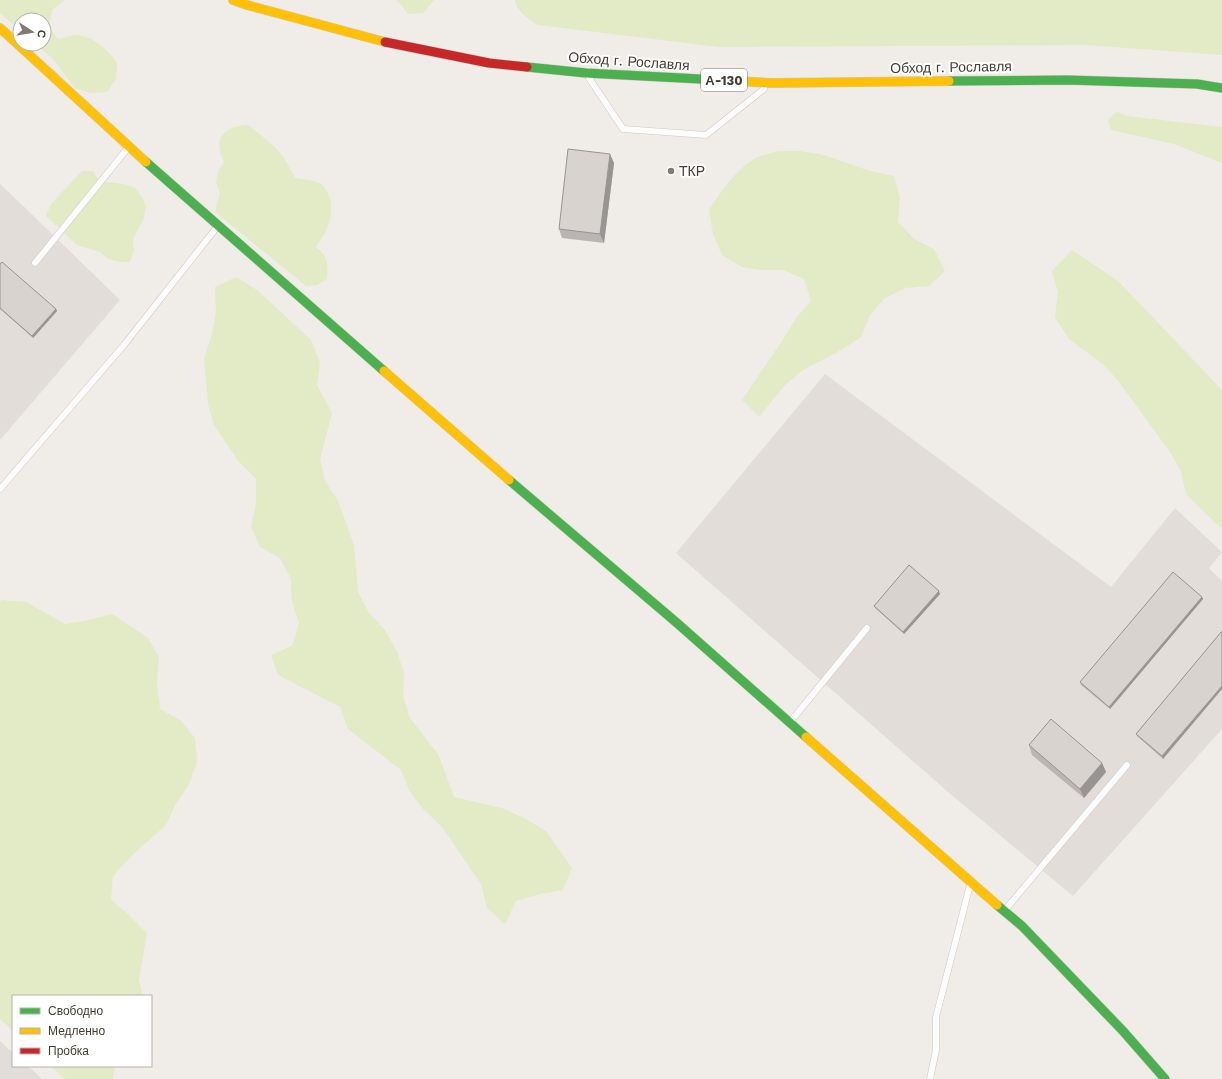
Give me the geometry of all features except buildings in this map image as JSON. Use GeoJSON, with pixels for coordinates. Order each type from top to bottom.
{"type":"FeatureCollection","features":[{"type":"Feature","properties":{"kind":"main road","name":"Обход г. Рославля"},"geometry":{"type":"LineString","coordinates":[[234,0],[247,5],[388,43],[489,63],[586,73],[772,83],[1068,80],[1197,84],[1222,88]]}},
{"type":"Feature","properties":{"kind":"main road"},"geometry":{"type":"LineString","coordinates":[[0,28],[128,147],[522,491],[677,623],[971,883],[1022,926],[1123,1032],[1164,1079]]}},
{"type":"Feature","properties":{"kind":"lane"},"geometry":{"type":"LineString","coordinates":[[586,73],[623,128],[706,135],[772,83]]}},
{"type":"Feature","properties":{"kind":"lane"},"geometry":{"type":"LineString","coordinates":[[35,263],[128,147]]}},
{"type":"Feature","properties":{"kind":"lane"},"geometry":{"type":"LineString","coordinates":[[0,489],[124,345],[218,226]]}},
{"type":"Feature","properties":{"kind":"lane"},"geometry":{"type":"LineString","coordinates":[[790,723],[867,628]]}},
{"type":"Feature","properties":{"kind":"lane"},"geometry":{"type":"LineString","coordinates":[[1004,911],[1127,765]]}},
{"type":"Feature","properties":{"kind":"lane"},"geometry":{"type":"LineString","coordinates":[[930,1079],[936,1050],[936,1017],[971,883]]}},
{"type":"Feature","properties":{"kind":"shaded area"},"geometry":{"type":"Polygon","coordinates":[[[0,184],[120,300],[0,440],[0,184]]]}},
{"type":"Feature","properties":{"kind":"shaded area"},"geometry":{"type":"Polygon","coordinates":[[[825,374],[1111,587],[1175,508],[1222,552],[1209,568],[1222,581],[1222,729],[1073,896],[948,792],[676,553],[825,374]]]}},
{"type":"Feature","properties":{"kind":"shaded area"},"geometry":{"type":"Polygon","coordinates":[[[0,1041],[12,1052],[12,1067],[29,1067],[42,1079],[0,1079],[0,1041]]]}},
{"type":"Feature","properties":{"kind":"green space"},"geometry":{"type":"Polygon","coordinates":[[[0,0],[65,0],[52,10],[52,12],[12,12],[12,23],[0,13],[0,0]]]}},
{"type":"Feature","properties":{"kind":"green space"},"geometry":{"type":"Polygon","coordinates":[[[397,0],[434,0],[423,13],[408,14],[397,0]]]}},
{"type":"Feature","properties":{"kind":"green space"},"geometry":{"type":"Polygon","coordinates":[[[515,0],[1222,0],[1222,55],[1085,45],[719,47],[538,25],[521,12],[515,0]]]}},
{"type":"Feature","properties":{"kind":"green space"},"geometry":{"type":"Polygon","coordinates":[[[52,31],[58,39],[74,35],[87,37],[104,48],[117,62],[116,79],[107,92],[91,93],[75,88],[53,59],[45,52],[52,52],[52,31]]]}},
{"type":"Feature","properties":{"kind":"green space"},"geometry":{"type":"Polygon","coordinates":[[[1117,112],[1127,116],[1222,127],[1222,163],[1174,144],[1111,130],[1108,119],[1117,112]]]}},
{"type":"Feature","properties":{"kind":"green space"},"geometry":{"type":"Polygon","coordinates":[[[248,125],[281,154],[295,178],[311,180],[319,183],[327,191],[331,202],[330,220],[326,231],[316,247],[327,261],[327,279],[317,285],[306,286],[215,212],[220,193],[216,182],[218,171],[224,162],[219,147],[220,140],[222,135],[232,128],[248,125]]]}},
{"type":"Feature","properties":{"kind":"green space"},"geometry":{"type":"Polygon","coordinates":[[[778,151],[800,151],[824,155],[870,171],[894,176],[900,198],[898,222],[914,239],[934,249],[945,271],[929,286],[906,288],[885,298],[870,315],[861,337],[843,349],[803,370],[786,384],[759,417],[742,400],[796,318],[811,301],[804,279],[783,270],[760,270],[742,267],[722,255],[713,234],[709,210],[741,169],[756,158],[778,151]]]}},
{"type":"Feature","properties":{"kind":"green space"},"geometry":{"type":"Polygon","coordinates":[[[82,171],[93,171],[99,181],[123,184],[135,188],[142,197],[146,206],[144,218],[133,239],[134,251],[130,262],[120,262],[108,259],[100,252],[77,245],[46,216],[51,204],[82,171]]]}},
{"type":"Feature","properties":{"kind":"green space"},"geometry":{"type":"Polygon","coordinates":[[[1072,250],[1118,281],[1222,390],[1222,529],[1186,494],[1181,471],[1170,452],[1119,382],[1104,365],[1069,339],[1055,317],[1058,292],[1052,271],[1072,250]]]}},
{"type":"Feature","properties":{"kind":"green space"},"geometry":{"type":"Polygon","coordinates":[[[236,277],[257,290],[311,340],[320,362],[317,385],[332,413],[320,459],[325,481],[338,501],[354,545],[358,592],[369,613],[385,630],[397,652],[404,673],[403,696],[410,718],[438,754],[454,797],[502,808],[524,818],[546,831],[572,868],[563,890],[540,894],[516,901],[505,924],[487,908],[481,884],[442,827],[424,810],[410,792],[401,770],[348,729],[340,707],[278,675],[271,655],[292,646],[299,623],[292,602],[291,579],[280,558],[260,547],[251,527],[256,504],[256,479],[239,462],[214,425],[208,404],[204,359],[212,334],[216,312],[215,287],[236,277]]]}},
{"type":"Feature","properties":{"kind":"green space"},"geometry":{"type":"Polygon","coordinates":[[[1,600],[26,602],[65,624],[112,614],[148,638],[159,657],[157,683],[160,709],[180,720],[195,738],[197,763],[188,786],[175,805],[166,825],[131,856],[113,876],[111,900],[147,933],[139,980],[143,995],[12,995],[12,1030],[0,1019],[1,600]]]}},
{"type":"Feature","properties":{"kind":"green space"},"geometry":{"type":"Polygon","coordinates":[[[52,1067],[115,1067],[113,1079],[65,1079],[52,1067]]]}},
{"type":"Feature","properties":{"kind":"traffic: fast"},"geometry":{"type":"LineString","coordinates":[[527,67],[586,73],[738,81]]}},
{"type":"Feature","properties":{"kind":"traffic: fast"},"geometry":{"type":"LineString","coordinates":[[949,81],[1068,80],[1197,84],[1222,88]]}},
{"type":"Feature","properties":{"kind":"traffic: fast"},"geometry":{"type":"LineString","coordinates":[[146,162],[384,371]]}},
{"type":"Feature","properties":{"kind":"traffic: fast"},"geometry":{"type":"LineString","coordinates":[[509,480],[677,623],[806,737]]}},
{"type":"Feature","properties":{"kind":"traffic: fast"},"geometry":{"type":"LineString","coordinates":[[997,905],[1022,926],[1123,1031],[1165,1079]]}},
{"type":"Feature","properties":{"kind":"traffic: slow"},"geometry":{"type":"LineString","coordinates":[[233,0],[385,42]]}},
{"type":"Feature","properties":{"kind":"traffic: slow"},"geometry":{"type":"LineString","coordinates":[[0,28],[146,162]]}},
{"type":"Feature","properties":{"kind":"traffic: slow"},"geometry":{"type":"LineString","coordinates":[[738,81],[772,83],[949,81]]}},
{"type":"Feature","properties":{"kind":"traffic: slow"},"geometry":{"type":"LineString","coordinates":[[384,371],[509,480]]}},
{"type":"Feature","properties":{"kind":"traffic: slow"},"geometry":{"type":"LineString","coordinates":[[806,737],[997,905]]}},
{"type":"Feature","properties":{"kind":"traffic: jam"},"geometry":{"type":"LineString","coordinates":[[385,42],[489,63],[527,67]]}},
{"type":"Feature","properties":{"kind":"place","name":"ТКР"},"geometry":{"type":"Point","coordinates":[671,171]}}]}
